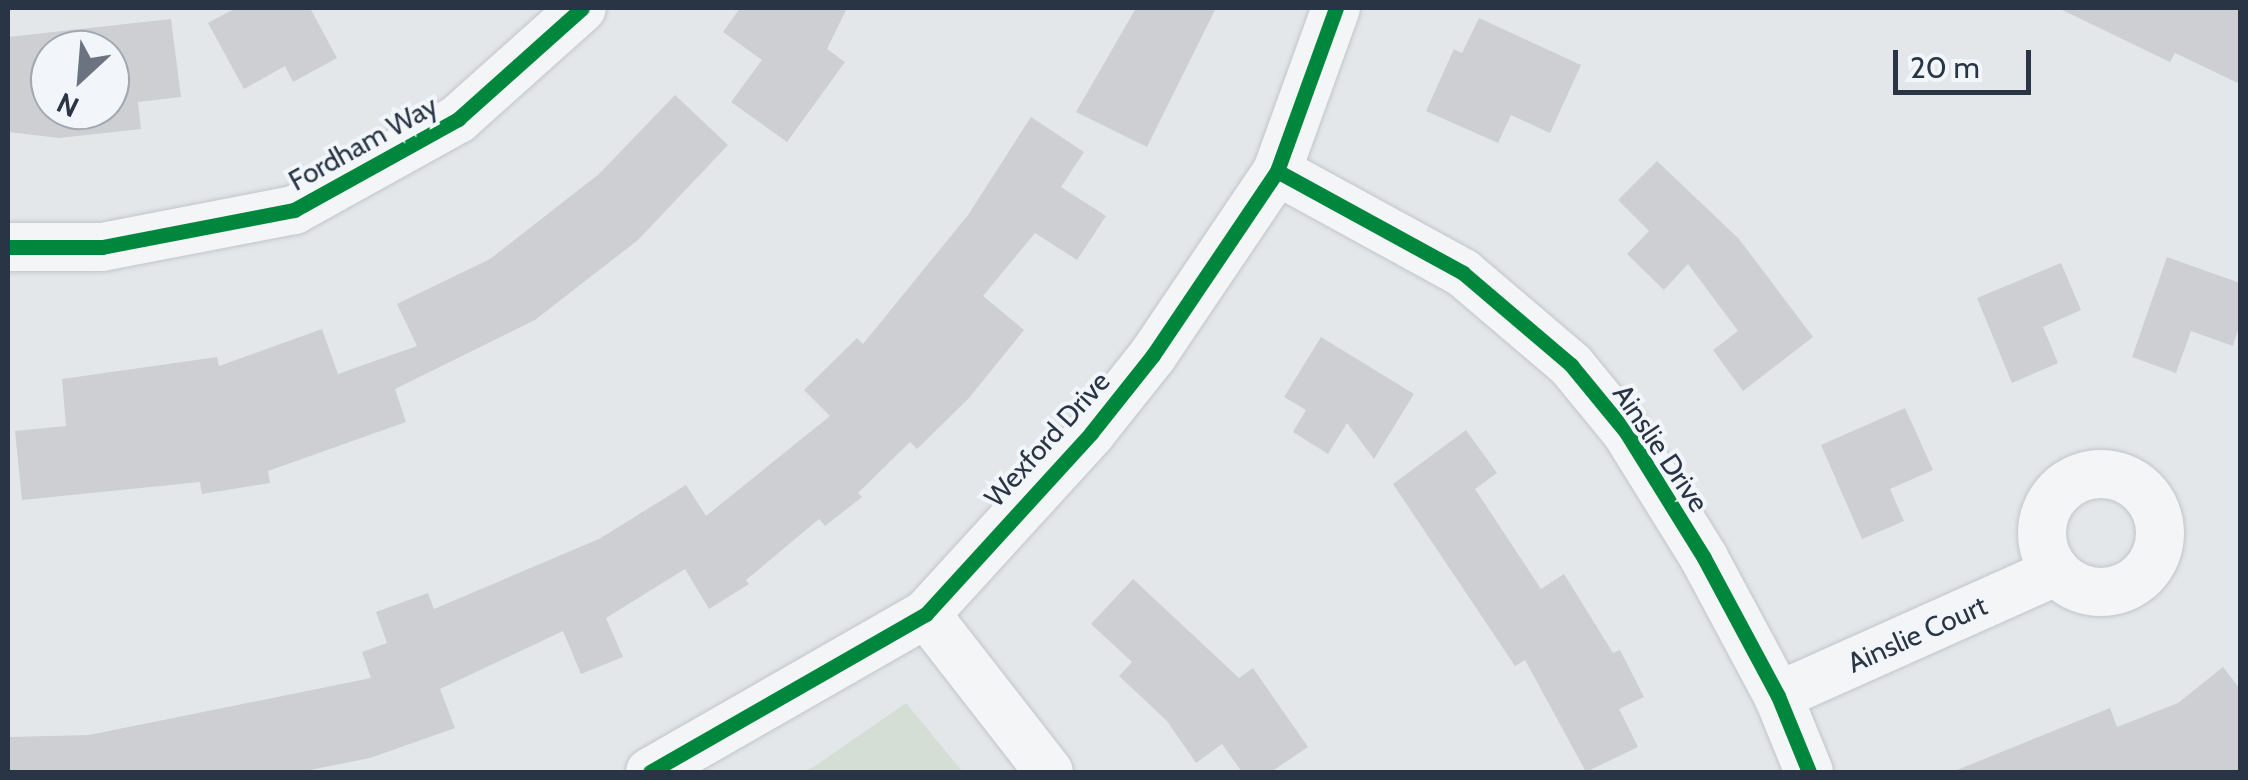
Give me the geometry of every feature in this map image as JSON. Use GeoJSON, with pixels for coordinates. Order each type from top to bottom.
{"type":"FeatureCollection","features":[{"type":"Feature","properties":{"kind":"street","name":"Fordham Way"},"geometry":{"type":"LineString","coordinates":[[8,247],[102,246],[294,210],[458,120],[540,52],[582,8]]}},
{"type":"Feature","properties":{"kind":"street","name":"Wexford Drive"},"geometry":{"type":"LineString","coordinates":[[650,772],[926,614],[1104,418],[1277,171],[1336,8]]}},
{"type":"Feature","properties":{"kind":"street","name":"Ainslie Drive"},"geometry":{"type":"LineString","coordinates":[[1277,171],[1464,273],[1571,365],[1654,475],[1778,696],[1810,772]]}},
{"type":"Feature","properties":{"kind":"street","name":"Ainslie Court"},"geometry":{"type":"LineString","coordinates":[[1778,696],[2055,572]]}},
{"type":"Feature","properties":{"kind":"street"},"geometry":{"type":"LineString","coordinates":[[926,614],[1049,772]]}},
{"type":"Feature","properties":{"kind":"shaded area"},"geometry":{"type":"Polygon","coordinates":[[[906,703],[963,772],[803,772],[815,766],[906,703]]]}},
{"type":"Feature","properties":{"kind":"building"},"geometry":{"type":"Polygon","coordinates":[[[236,8],[310,8],[337,58],[293,82],[285,66],[244,89],[208,23],[236,8]]]}},
{"type":"Feature","properties":{"kind":"building"},"geometry":{"type":"Polygon","coordinates":[[[740,8],[847,8],[827,49],[845,62],[787,142],[731,102],[762,60],[723,32],[740,8]]]}},
{"type":"Feature","properties":{"kind":"building"},"geometry":{"type":"Polygon","coordinates":[[[1136,8],[1216,8],[1147,147],[1076,112],[1136,8]]]}},
{"type":"Feature","properties":{"kind":"building"},"geometry":{"type":"Polygon","coordinates":[[[2058,8],[2240,8],[2240,84],[2175,53],[2170,62],[2058,8]]]}},
{"type":"Feature","properties":{"kind":"building"},"geometry":{"type":"Polygon","coordinates":[[[1479,18],[1581,65],[1550,133],[1511,115],[1498,143],[1426,111],[1454,49],[1462,53],[1479,18]]]}},
{"type":"Feature","properties":{"kind":"building"},"geometry":{"type":"Polygon","coordinates":[[[171,19],[181,97],[138,102],[141,129],[59,138],[8,132],[8,37],[30,35],[30,130],[130,130],[130,30],[71,30],[171,19]]]}},
{"type":"Feature","properties":{"kind":"building"},"geometry":{"type":"Polygon","coordinates":[[[675,95],[728,145],[638,240],[535,320],[395,389],[406,422],[268,471],[270,483],[202,494],[200,482],[22,500],[15,431],[66,426],[62,379],[217,357],[219,366],[322,329],[338,374],[417,346],[397,304],[490,259],[599,174],[675,95]]]}},
{"type":"Feature","properties":{"kind":"building"},"geometry":{"type":"Polygon","coordinates":[[[1031,117],[1084,152],[1061,187],[1106,216],[1077,260],[1035,233],[983,296],[1024,330],[969,398],[917,449],[910,442],[858,493],[862,497],[825,526],[819,519],[746,580],[749,584],[709,609],[685,569],[606,618],[623,657],[581,674],[563,631],[440,689],[455,728],[370,758],[300,772],[8,772],[8,737],[89,735],[371,678],[362,652],[387,643],[376,612],[428,593],[434,609],[599,539],[686,485],[706,516],[830,416],[804,390],[857,338],[863,344],[968,215],[1031,117]]]}},
{"type":"Feature","properties":{"kind":"building"},"geometry":{"type":"Polygon","coordinates":[[[1657,161],[1739,239],[1813,337],[1743,391],[1713,350],[1738,331],[1688,264],[1664,290],[1627,254],[1649,231],[1618,200],[1657,161]]]}},
{"type":"Feature","properties":{"kind":"building"},"geometry":{"type":"Polygon","coordinates":[[[2167,257],[2240,283],[2240,323],[2233,346],[2191,331],[2176,373],[2132,357],[2167,257]]]}},
{"type":"Feature","properties":{"kind":"building"},"geometry":{"type":"Polygon","coordinates":[[[2061,263],[2081,310],[2043,327],[2058,363],[2012,383],[1977,298],[2061,263]]]}},
{"type":"Feature","properties":{"kind":"building"},"geometry":{"type":"Polygon","coordinates":[[[1321,337],[1414,394],[1374,459],[1347,423],[1328,454],[1293,432],[1306,410],[1284,397],[1321,337]]]}},
{"type":"Feature","properties":{"kind":"building"},"geometry":{"type":"Polygon","coordinates":[[[1905,408],[1933,470],[1890,489],[1904,521],[1862,539],[1821,445],[1905,408]]]}},
{"type":"Feature","properties":{"kind":"building"},"geometry":{"type":"Polygon","coordinates":[[[1466,430],[1497,473],[1475,489],[1541,589],[1564,574],[1613,653],[1620,650],[1644,697],[1619,709],[1638,747],[1586,772],[1525,660],[1515,666],[1393,484],[1466,430]]]}},
{"type":"Feature","properties":{"kind":"building"},"geometry":{"type":"Polygon","coordinates":[[[1133,579],[1239,678],[1253,668],[1308,747],[1271,772],[1242,772],[1222,744],[1196,763],[1167,721],[1119,676],[1132,662],[1091,624],[1133,579]]]}},
{"type":"Feature","properties":{"kind":"building"},"geometry":{"type":"Polygon","coordinates":[[[2223,667],[2240,689],[2240,772],[1952,772],[2110,708],[2117,727],[2178,703],[2223,667]]]}},
{"type":"Feature","properties":{"kind":"cycle path"},"geometry":{"type":"LineString","coordinates":[[8,247],[102,247],[294,210],[458,119],[582,8]]}},
{"type":"Feature","properties":{"kind":"cycle path"},"geometry":{"type":"LineString","coordinates":[[650,772],[926,614],[1091,433],[1153,355],[1277,171],[1336,8]]}},
{"type":"Feature","properties":{"kind":"cycle path"},"geometry":{"type":"LineString","coordinates":[[1277,171],[1463,273],[1571,365],[1626,432],[1704,558],[1778,696],[1809,772]]}}]}
